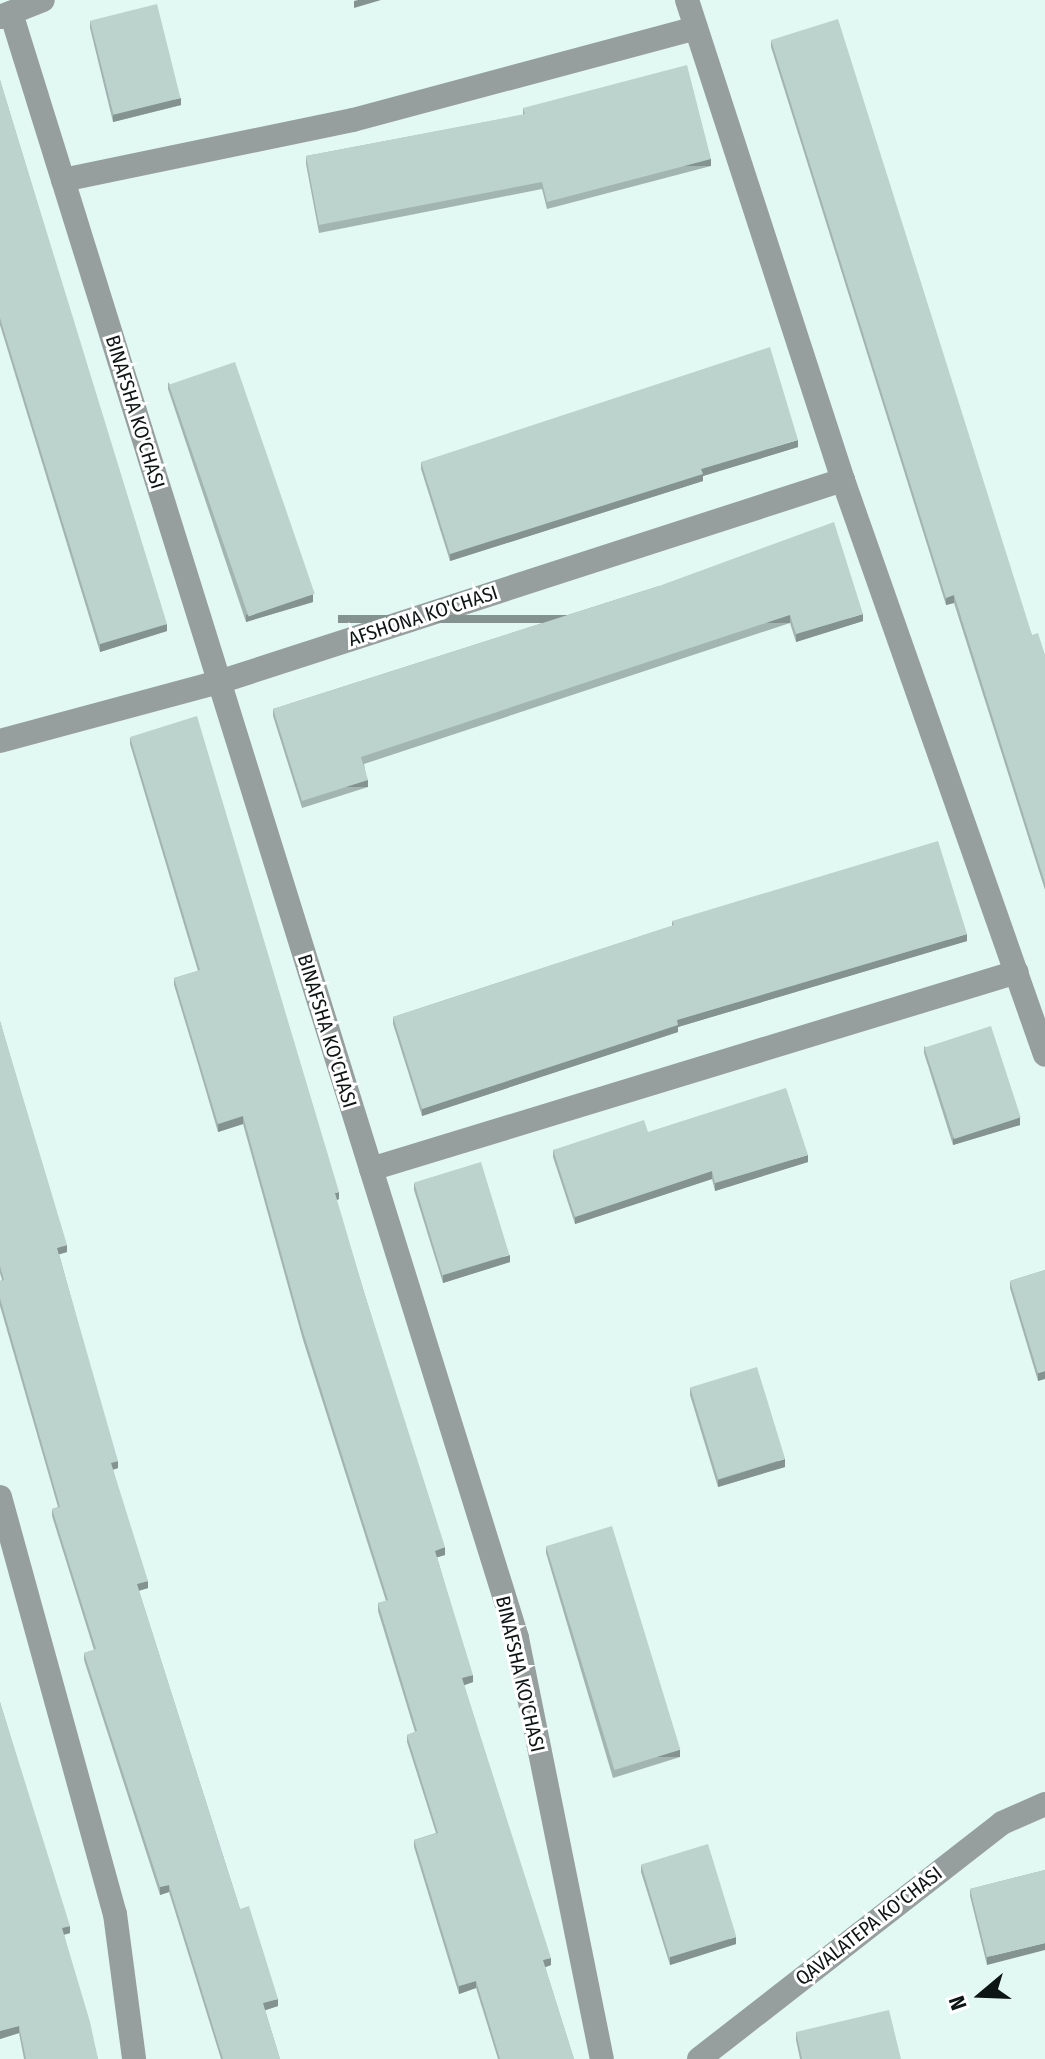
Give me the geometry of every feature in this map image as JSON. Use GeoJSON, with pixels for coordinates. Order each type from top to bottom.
{"type":"FeatureCollection","features":[{"type":"Feature","properties":{"kind":"street"},"geometry":{"type":"LineString","coordinates":[[6,15],[43,0]]}},
{"type":"Feature","properties":{"kind":"street"},"geometry":{"type":"LineString","coordinates":[[687,0],[843,480],[1045,1055]]}},
{"type":"Feature","properties":{"kind":"street","name":"BINAFSHA KO'CHASI"},"geometry":{"type":"LineString","coordinates":[[6,15],[63,180],[517,1638],[602,2059]]}},
{"type":"Feature","properties":{"kind":"street"},"geometry":{"type":"LineString","coordinates":[[63,180],[353,120],[696,28]]}},
{"type":"Feature","properties":{"kind":"street","name":"AFSHONA KO'CHASI"},"geometry":{"type":"LineString","coordinates":[[0,741],[219,682],[843,480]]}},
{"type":"Feature","properties":{"kind":"street"},"geometry":{"type":"LineString","coordinates":[[371,1169],[1017,972]]}},
{"type":"Feature","properties":{"kind":"street"},"geometry":{"type":"LineString","coordinates":[[0,1497],[115,1914],[134,2059]]}},
{"type":"Feature","properties":{"kind":"street","name":"QAVALATEPA KO'CHASI"},"geometry":{"type":"LineString","coordinates":[[699,2059],[1002,1823],[1045,1804]]}},
{"type":"Feature","properties":{"kind":"building"},"geometry":{"type":"Polygon","coordinates":[[[157,4],[180,98],[114,115],[90,21],[157,4]]]}},
{"type":"Feature","properties":{"kind":"building"},"geometry":{"type":"Polygon","coordinates":[[[838,19],[1032,635],[1038,633],[1045,655],[1045,883],[954,595],[946,598],[771,40],[838,19]]]}},
{"type":"Feature","properties":{"kind":"building"},"geometry":{"type":"Polygon","coordinates":[[[687,65],[711,159],[547,202],[542,182],[319,225],[306,156],[525,114],[523,108],[687,65]]]}},
{"type":"Feature","properties":{"kind":"building"},"geometry":{"type":"Polygon","coordinates":[[[0,80],[167,624],[100,644],[0,318],[0,80]]]}},
{"type":"Feature","properties":{"kind":"building"},"geometry":{"type":"Polygon","coordinates":[[[770,347],[798,440],[701,469],[703,474],[450,554],[421,462],[770,347]]]}},
{"type":"Feature","properties":{"kind":"building"},"geometry":{"type":"Polygon","coordinates":[[[235,362],[315,594],[249,616],[169,385],[235,362]]]}},
{"type":"Feature","properties":{"kind":"building"},"geometry":{"type":"Polygon","coordinates":[[[834,522],[863,614],[796,634],[790,615],[361,757],[368,780],[302,801],[273,709],[659,586],[834,522]]]}},
{"type":"Feature","properties":{"kind":"building"},"geometry":{"type":"Polygon","coordinates":[[[197,716],[339,1192],[335,1193],[364,1292],[445,1547],[435,1551],[473,1675],[462,1678],[551,1958],[543,1960],[574,2059],[500,2059],[476,1981],[459,1986],[414,1840],[438,1833],[407,1735],[417,1731],[378,1603],[388,1600],[303,1332],[243,1116],[218,1124],[174,978],[200,970],[130,737],[197,716]]]}},
{"type":"Feature","properties":{"kind":"building"},"geometry":{"type":"Polygon","coordinates":[[[938,841],[967,934],[677,1020],[678,1025],[422,1109],[393,1017],[674,925],[672,921],[938,841]]]}},
{"type":"Feature","properties":{"kind":"building"},"geometry":{"type":"Polygon","coordinates":[[[0,1021],[67,1245],[57,1248],[118,1461],[111,1463],[148,1581],[137,1584],[240,1909],[249,1906],[278,1999],[263,2003],[280,2059],[223,2059],[169,1885],[160,1887],[84,1653],[96,1649],[52,1509],[60,1507],[0,1298],[0,1281],[4,1280],[0,1266],[0,1021]]]}},
{"type":"Feature","properties":{"kind":"building"},"geometry":{"type":"Polygon","coordinates":[[[991,1026],[1021,1117],[954,1139],[924,1048],[991,1026]]]}},
{"type":"Feature","properties":{"kind":"building"},"geometry":{"type":"Polygon","coordinates":[[[786,1088],[808,1155],[715,1183],[712,1171],[575,1217],[553,1150],[644,1120],[648,1132],[786,1088]]]}},
{"type":"Feature","properties":{"kind":"building"},"geometry":{"type":"Polygon","coordinates":[[[481,1162],[509,1255],[442,1275],[414,1182],[481,1162]]]}},
{"type":"Feature","properties":{"kind":"building"},"geometry":{"type":"Polygon","coordinates":[[[1045,1270],[1045,1371],[1038,1373],[1010,1281],[1045,1270]]]}},
{"type":"Feature","properties":{"kind":"building"},"geometry":{"type":"Polygon","coordinates":[[[757,1367],[785,1459],[718,1479],[690,1387],[757,1367]]]}},
{"type":"Feature","properties":{"kind":"building"},"geometry":{"type":"Polygon","coordinates":[[[612,1526],[680,1750],[614,1770],[546,1546],[612,1526]]]}},
{"type":"Feature","properties":{"kind":"building"},"geometry":{"type":"Polygon","coordinates":[[[0,1702],[70,1926],[62,1928],[98,2059],[26,2059],[19,2026],[0,2031],[0,1702]]]}},
{"type":"Feature","properties":{"kind":"building"},"geometry":{"type":"Polygon","coordinates":[[[708,1844],[736,1937],[669,1957],[641,1864],[708,1844]]]}},
{"type":"Feature","properties":{"kind":"building"},"geometry":{"type":"Polygon","coordinates":[[[1045,1870],[1045,1943],[987,1957],[970,1889],[1045,1870]]]}},
{"type":"Feature","properties":{"kind":"building"},"geometry":{"type":"Polygon","coordinates":[[[889,2010],[901,2059],[802,2059],[796,2032],[889,2010]]]}}]}
